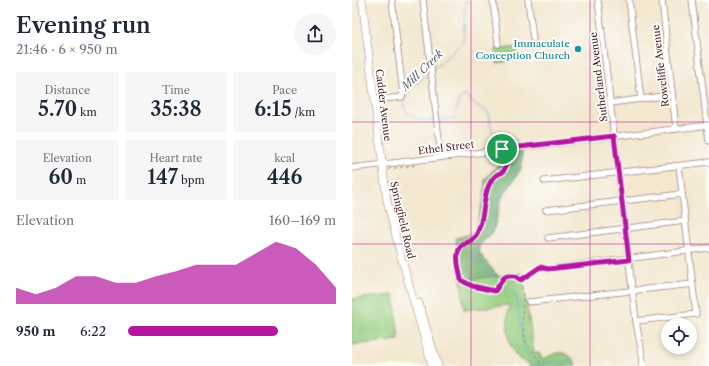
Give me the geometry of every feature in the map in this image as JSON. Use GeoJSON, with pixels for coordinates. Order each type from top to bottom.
{"type":"FeatureCollection","features":[{"type":"Feature","properties":{"kind":"main road","name":"Cadder Avenue"},"geometry":{"type":"LineString","coordinates":[[362,0],[382,164]]}},
{"type":"Feature","properties":{"kind":"main road","name":"Springfield Road"},"geometry":{"type":"LineString","coordinates":[[382,164],[393,226],[432,366]]}},
{"type":"Feature","properties":{"kind":"main road","name":"Springfield Road"},"geometry":{"type":"LineString","coordinates":[[408,279],[429,331],[438,366]]}},
{"type":"Feature","properties":{"kind":"street"},"geometry":{"type":"LineString","coordinates":[[374,100],[402,97],[403,94],[392,0]]}},
{"type":"Feature","properties":{"kind":"street"},"geometry":{"type":"LineString","coordinates":[[423,0],[441,157]]}},
{"type":"Feature","properties":{"kind":"street"},"geometry":{"type":"LineString","coordinates":[[493,0],[498,44]]}},
{"type":"Feature","properties":{"kind":"street"},"geometry":{"type":"LineString","coordinates":[[528,0],[533,39]]}},
{"type":"Feature","properties":{"kind":"street","name":"Sutherland Avenue"},"geometry":{"type":"LineString","coordinates":[[598,0],[632,291],[643,365]]}},
{"type":"Feature","properties":{"kind":"street"},"geometry":{"type":"LineString","coordinates":[[629,0],[641,99]]}},
{"type":"Feature","properties":{"kind":"street","name":"Rowcliffe Avenue"},"geometry":{"type":"LineString","coordinates":[[662,0],[676,129]]}},
{"type":"Feature","properties":{"kind":"street"},"geometry":{"type":"LineString","coordinates":[[692,0],[709,141]]}},
{"type":"Feature","properties":{"kind":"street"},"geometry":{"type":"LineString","coordinates":[[610,103],[672,95]]}},
{"type":"Feature","properties":{"kind":"street","name":"Ethel Street"},"geometry":{"type":"LineString","coordinates":[[352,168],[708,125]]}},
{"type":"Feature","properties":{"kind":"street"},"geometry":{"type":"LineString","coordinates":[[544,181],[709,162]]}},
{"type":"Feature","properties":{"kind":"street"},"geometry":{"type":"LineString","coordinates":[[636,321],[696,314],[679,166]]}},
{"type":"Feature","properties":{"kind":"street"},"geometry":{"type":"LineString","coordinates":[[546,210],[682,194]]}},
{"type":"Feature","properties":{"kind":"street"},"geometry":{"type":"LineString","coordinates":[[548,238],[685,221]]}},
{"type":"Feature","properties":{"kind":"street"},"geometry":{"type":"LineString","coordinates":[[540,267],[548,269],[629,260],[709,248]]}},
{"type":"Feature","properties":{"kind":"street"},"geometry":{"type":"LineString","coordinates":[[529,302],[693,284]]}},
{"type":"Feature","properties":{"kind":"path"},"geometry":{"type":"LineString","coordinates":[[502,149],[506,166],[503,172],[495,174],[491,179],[484,201],[480,226],[475,237],[460,248],[458,253],[461,280],[472,286],[495,291],[505,276],[515,276],[521,280],[524,296],[522,315],[525,341],[540,361],[541,366]]}},
{"type":"Feature","properties":{"kind":"path"},"geometry":{"type":"LineString","coordinates":[[521,280],[540,267]]}},
{"type":"Feature","properties":{"kind":"green space"},"geometry":{"type":"Polygon","coordinates":[[[516,47],[518,60],[497,63],[495,50],[516,47]]]}},
{"type":"Feature","properties":{"kind":"green space"},"geometry":{"type":"Polygon","coordinates":[[[523,148],[521,169],[502,198],[493,232],[479,246],[480,254],[498,276],[461,280],[456,238],[474,233],[484,198],[485,179],[500,163],[502,151],[523,148]]]}},
{"type":"Feature","properties":{"kind":"green space"},"geometry":{"type":"Polygon","coordinates":[[[522,273],[534,352],[539,353],[542,360],[559,353],[565,354],[573,359],[576,366],[529,366],[529,363],[521,360],[511,347],[509,339],[507,321],[509,305],[464,310],[461,280],[522,273]]]}},
{"type":"Feature","properties":{"kind":"green space"},"geometry":{"type":"Polygon","coordinates":[[[394,295],[399,340],[352,345],[352,299],[394,295]]]}},
{"type":"Feature","properties":{"kind":"waterway","name":"Mill Creek"},"geometry":{"type":"LineString","coordinates":[[434,69],[463,42],[466,0]]}},
{"type":"Feature","properties":{"kind":"waterway","name":"Mill Creek"},"geometry":{"type":"LineString","coordinates":[[430,73],[409,91],[405,98],[404,104],[406,110],[413,117],[424,120],[435,120]]}},
{"type":"Feature","properties":{"kind":"waterway","name":"Mill Creek"},"geometry":{"type":"LineString","coordinates":[[440,120],[455,118],[459,99],[466,95],[475,105],[488,112],[491,126],[495,134],[517,140],[518,145]]}},
{"type":"Feature","properties":{"kind":"waterway","name":"Mill Creek"},"geometry":{"type":"LineString","coordinates":[[519,150],[520,162],[499,194],[489,234],[476,246],[475,256],[485,270],[516,296],[525,351],[536,364],[569,360],[573,366]]}},
{"type":"Feature","properties":{"kind":"place","name":"Immaculate Conception Church"},"geometry":{"type":"Point","coordinates":[578,49]}},
{"type":"Feature","properties":{"kind":"route"},"geometry":{"type":"LineString","coordinates":[[614,136],[629,260],[548,269],[540,267],[521,280],[515,276],[505,276],[495,291],[472,286],[461,280],[458,253],[464,244],[475,237],[480,226],[484,201],[491,179],[495,174],[503,172],[506,166],[502,149],[614,136]]}}]}
